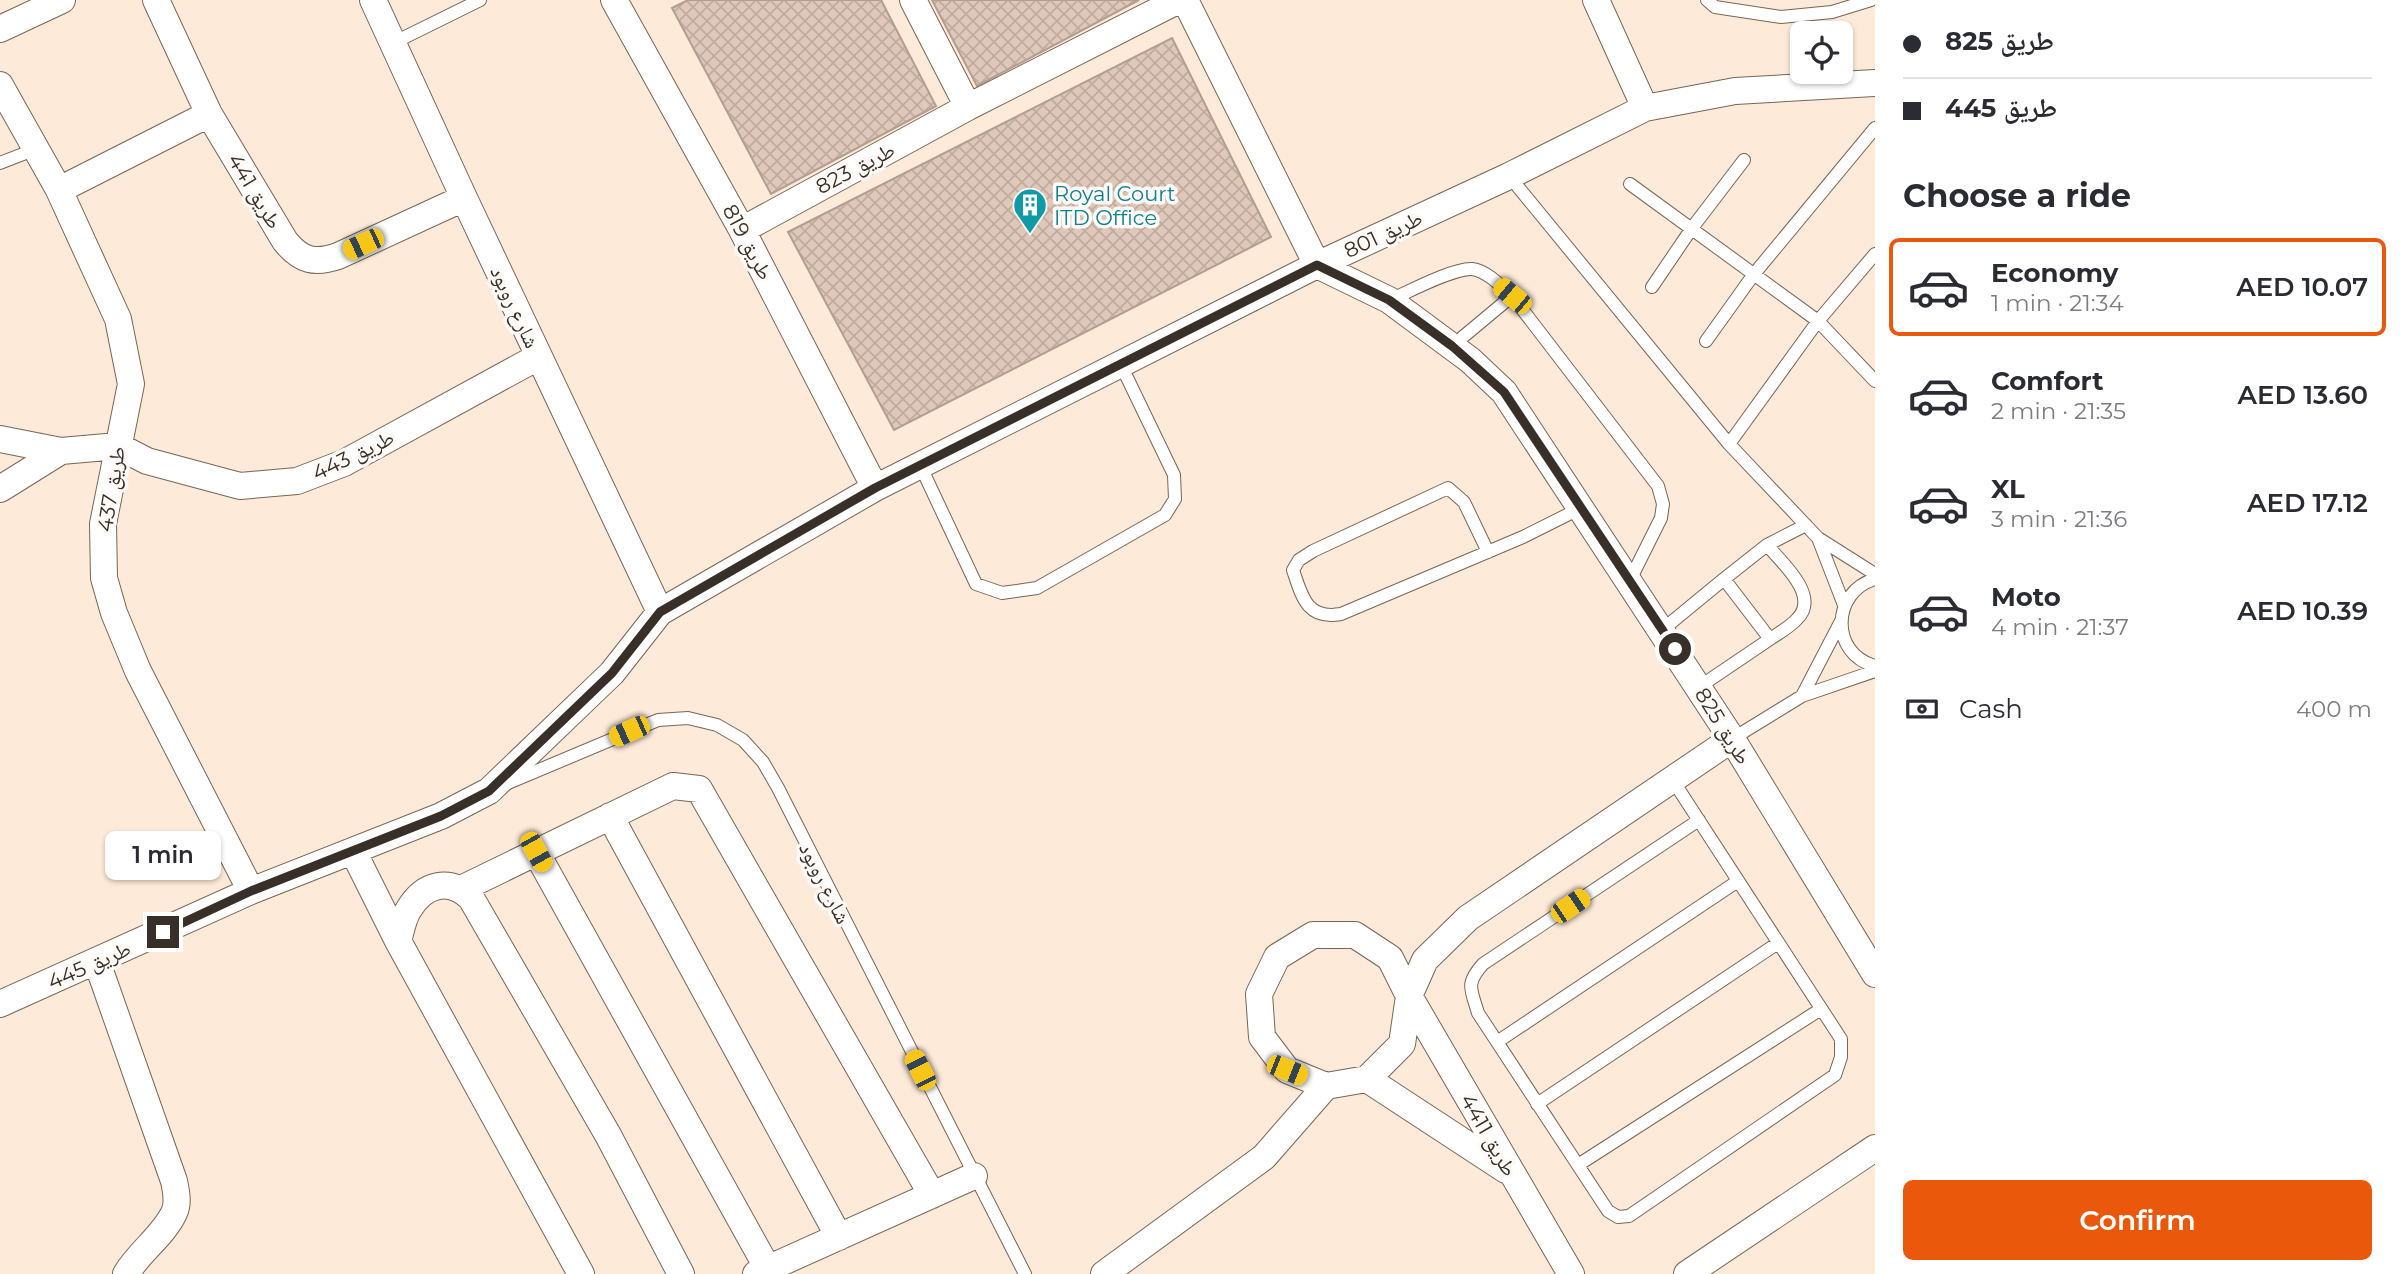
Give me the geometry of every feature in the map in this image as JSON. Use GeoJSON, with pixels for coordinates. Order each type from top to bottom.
{"type":"FeatureCollection","features":[{"type":"Feature","properties":{"kind":"street"},"geometry":{"type":"LineString","coordinates":[[0,29],[62,0]]}},
{"type":"Feature","properties":{"kind":"street","name":"طريق 441"},"geometry":{"type":"LineString","coordinates":[[156,0],[209,114],[295,254],[323,261],[464,198]]}},
{"type":"Feature","properties":{"kind":"street","name":"شارع روبود"},"geometry":{"type":"LineString","coordinates":[[373,0],[538,357],[660,612]]}},
{"type":"Feature","properties":{"kind":"street","name":"طريق 819"},"geometry":{"type":"LineString","coordinates":[[614,0],[742,230],[875,488]]}},
{"type":"Feature","properties":{"kind":"street"},"geometry":{"type":"LineString","coordinates":[[913,0],[968,107]]}},
{"type":"Feature","properties":{"kind":"street","name":"طريق 823"},"geometry":{"type":"LineString","coordinates":[[742,230],[968,107],[1179,0]]}},
{"type":"Feature","properties":{"kind":"street"},"geometry":{"type":"LineString","coordinates":[[1185,0],[1317,265]]}},
{"type":"Feature","properties":{"kind":"street"},"geometry":{"type":"LineString","coordinates":[[1596,0],[1645,108]]}},
{"type":"Feature","properties":{"kind":"street","name":"طريق 801"},"geometry":{"type":"LineString","coordinates":[[660,612],[875,488],[1317,265],[1509,177],[1645,108],[1735,91],[1875,83]]}},
{"type":"Feature","properties":{"kind":"street","name":"طريق 437"},"geometry":{"type":"LineString","coordinates":[[0,85],[60,190],[118,319],[131,384],[103,524],[104,578],[114,613],[138,671],[251,891]]}},
{"type":"Feature","properties":{"kind":"street"},"geometry":{"type":"LineString","coordinates":[[60,190],[209,114]]}},
{"type":"Feature","properties":{"kind":"street","name":"طريق 825"},"geometry":{"type":"LineString","coordinates":[[1317,265],[1389,300],[1452,346],[1504,392],[1699,687],[1875,974]]}},
{"type":"Feature","properties":{"kind":"street","name":"طريق 443"},"geometry":{"type":"LineString","coordinates":[[118,446],[147,461],[240,486],[297,481],[344,463],[538,357]]}},
{"type":"Feature","properties":{"kind":"street"},"geometry":{"type":"LineString","coordinates":[[0,439],[61,452],[118,446]]}},
{"type":"Feature","properties":{"kind":"street"},"geometry":{"type":"LineString","coordinates":[[0,489],[61,452]]}},
{"type":"Feature","properties":{"kind":"street","name":"طريق 445"},"geometry":{"type":"LineString","coordinates":[[0,1004],[251,891],[441,816],[489,791],[612,673],[660,612]]}},
{"type":"Feature","properties":{"kind":"street"},"geometry":{"type":"LineString","coordinates":[[1409,996],[1390,958],[1355,935],[1313,936],[1277,957],[1259,995],[1262,1037],[1287,1070],[1326,1086],[1367,1079],[1402,1044],[1409,996],[1425,960],[1468,918],[1732,739]]}},
{"type":"Feature","properties":{"kind":"street"},"geometry":{"type":"LineString","coordinates":[[398,941],[408,910],[431,887],[443,885],[461,888],[673,786],[699,789],[932,1195]]}},
{"type":"Feature","properties":{"kind":"street"},"geometry":{"type":"LineString","coordinates":[[610,816],[839,1237]]}},
{"type":"Feature","properties":{"kind":"street"},"geometry":{"type":"LineString","coordinates":[[354,851],[398,941],[581,1274]]}},
{"type":"Feature","properties":{"kind":"street"},"geometry":{"type":"LineString","coordinates":[[536,852],[762,1271],[974,1176]]}},
{"type":"Feature","properties":{"kind":"street"},"geometry":{"type":"LineString","coordinates":[[461,888],[471,898],[608,1135],[681,1274]]}},
{"type":"Feature","properties":{"kind":"street"},"geometry":{"type":"LineString","coordinates":[[97,962],[177,1195],[175,1212],[126,1274]]}},
{"type":"Feature","properties":{"kind":"street","name":"طريق 4411"},"geometry":{"type":"LineString","coordinates":[[1409,996],[1571,1274]]}},
{"type":"Feature","properties":{"kind":"street"},"geometry":{"type":"LineString","coordinates":[[1367,1079],[1512,1174]]}},
{"type":"Feature","properties":{"kind":"street"},"geometry":{"type":"LineString","coordinates":[[1104,1274],[1265,1157],[1326,1086]]}},
{"type":"Feature","properties":{"kind":"street"},"geometry":{"type":"LineString","coordinates":[[1687,1274],[1875,1147]]}},
{"type":"Feature","properties":{"kind":"lane"},"geometry":{"type":"LineString","coordinates":[[393,43],[480,0]]}},
{"type":"Feature","properties":{"kind":"lane"},"geometry":{"type":"LineString","coordinates":[[1707,0],[1716,7],[1781,17],[1832,12],[1871,0]]}},
{"type":"Feature","properties":{"kind":"lane"},"geometry":{"type":"LineString","coordinates":[[1706,341],[1754,274],[1875,128]]}},
{"type":"Feature","properties":{"kind":"lane"},"geometry":{"type":"LineString","coordinates":[[0,163],[36,149]]}},
{"type":"Feature","properties":{"kind":"lane"},"geometry":{"type":"LineString","coordinates":[[1653,287],[1692,228],[1744,160]]}},
{"type":"Feature","properties":{"kind":"lane"},"geometry":{"type":"LineString","coordinates":[[1509,177],[1729,444],[1818,538],[1875,574]]}},
{"type":"Feature","properties":{"kind":"lane"},"geometry":{"type":"LineString","coordinates":[[1630,184],[1818,321],[1875,381]]}},
{"type":"Feature","properties":{"kind":"lane"},"geometry":{"type":"LineString","coordinates":[[1729,444],[1818,321],[1875,254]]}},
{"type":"Feature","properties":{"kind":"lane"},"geometry":{"type":"LineString","coordinates":[[1389,300],[1442,276],[1471,269],[1487,275],[1512,296],[1658,486],[1662,504],[1661,518],[1630,580]]}},
{"type":"Feature","properties":{"kind":"lane"},"geometry":{"type":"LineString","coordinates":[[1452,346],[1512,296]]}},
{"type":"Feature","properties":{"kind":"lane"},"geometry":{"type":"LineString","coordinates":[[920,465],[976,584],[1002,593],[1037,587],[1165,515],[1175,499],[1174,475],[1121,365]]}},
{"type":"Feature","properties":{"kind":"lane"},"geometry":{"type":"LineString","coordinates":[[1488,552],[1464,502],[1448,488],[1313,551],[1299,560],[1293,570],[1301,598],[1310,608],[1328,617],[1341,614],[1488,552],[1582,508]]}},
{"type":"Feature","properties":{"kind":"lane"},"geometry":{"type":"LineString","coordinates":[[1662,629],[1767,545],[1806,525]]}},
{"type":"Feature","properties":{"kind":"lane"},"geometry":{"type":"LineString","coordinates":[[1818,538],[1844,605]]}},
{"type":"Feature","properties":{"kind":"lane"},"geometry":{"type":"LineString","coordinates":[[1699,687],[1799,618],[1804,608],[1801,584],[1767,545]]}},
{"type":"Feature","properties":{"kind":"lane"},"geometry":{"type":"LineString","coordinates":[[1724,579],[1770,639]]}},
{"type":"Feature","properties":{"kind":"lane"},"geometry":{"type":"LineString","coordinates":[[1802,696],[1841,621],[1844,605],[1853,592],[1865,582],[1875,579]]}},
{"type":"Feature","properties":{"kind":"lane"},"geometry":{"type":"LineString","coordinates":[[1841,621],[1843,636],[1850,650],[1875,669]]}},
{"type":"Feature","properties":{"kind":"lane"},"geometry":{"type":"LineString","coordinates":[[1732,739],[1802,696],[1875,669]]}},
{"type":"Feature","properties":{"kind":"lane","name":"شارع روبود"},"geometry":{"type":"LineString","coordinates":[[489,791],[658,720],[688,719],[717,725],[743,740],[764,762],[1025,1274]]}},
{"type":"Feature","properties":{"kind":"lane"},"geometry":{"type":"LineString","coordinates":[[1672,779],[1699,820],[1738,881],[1779,943],[1840,1039],[1841,1057],[1835,1075],[1629,1216],[1618,1217],[1608,1211],[1478,1013],[1471,988],[1472,976],[1483,964],[1699,820]]}},
{"type":"Feature","properties":{"kind":"lane"},"geometry":{"type":"LineString","coordinates":[[1497,1042],[1738,881]]}},
{"type":"Feature","properties":{"kind":"lane"},"geometry":{"type":"LineString","coordinates":[[1537,1104],[1779,943]]}},
{"type":"Feature","properties":{"kind":"lane"},"geometry":{"type":"LineString","coordinates":[[1578,1166],[1821,1009]]}},
{"type":"Feature","properties":{"kind":"building"},"geometry":{"type":"Polygon","coordinates":[[[688,0],[881,0],[936,106],[771,194],[672,8],[688,0]]]}},
{"type":"Feature","properties":{"kind":"building"},"geometry":{"type":"Polygon","coordinates":[[[932,0],[1139,0],[977,86],[932,0]]]}},
{"type":"Feature","properties":{"kind":"building","name":"Royal Court ITD Office"},"geometry":{"type":"Polygon","coordinates":[[[1172,38],[1271,237],[894,430],[788,232],[1172,38]]]}},
{"type":"Feature","properties":{"kind":"place","name":"Royal Court ITD Office"},"geometry":{"type":"Point","coordinates":[1030,235]}},
{"type":"Feature","properties":{"kind":"route"},"geometry":{"type":"LineString","coordinates":[[163,932],[251,891],[441,816],[489,791],[612,673],[660,612],[875,488],[1317,265],[1389,300],[1452,346],[1504,392],[1675,649]]}}]}
